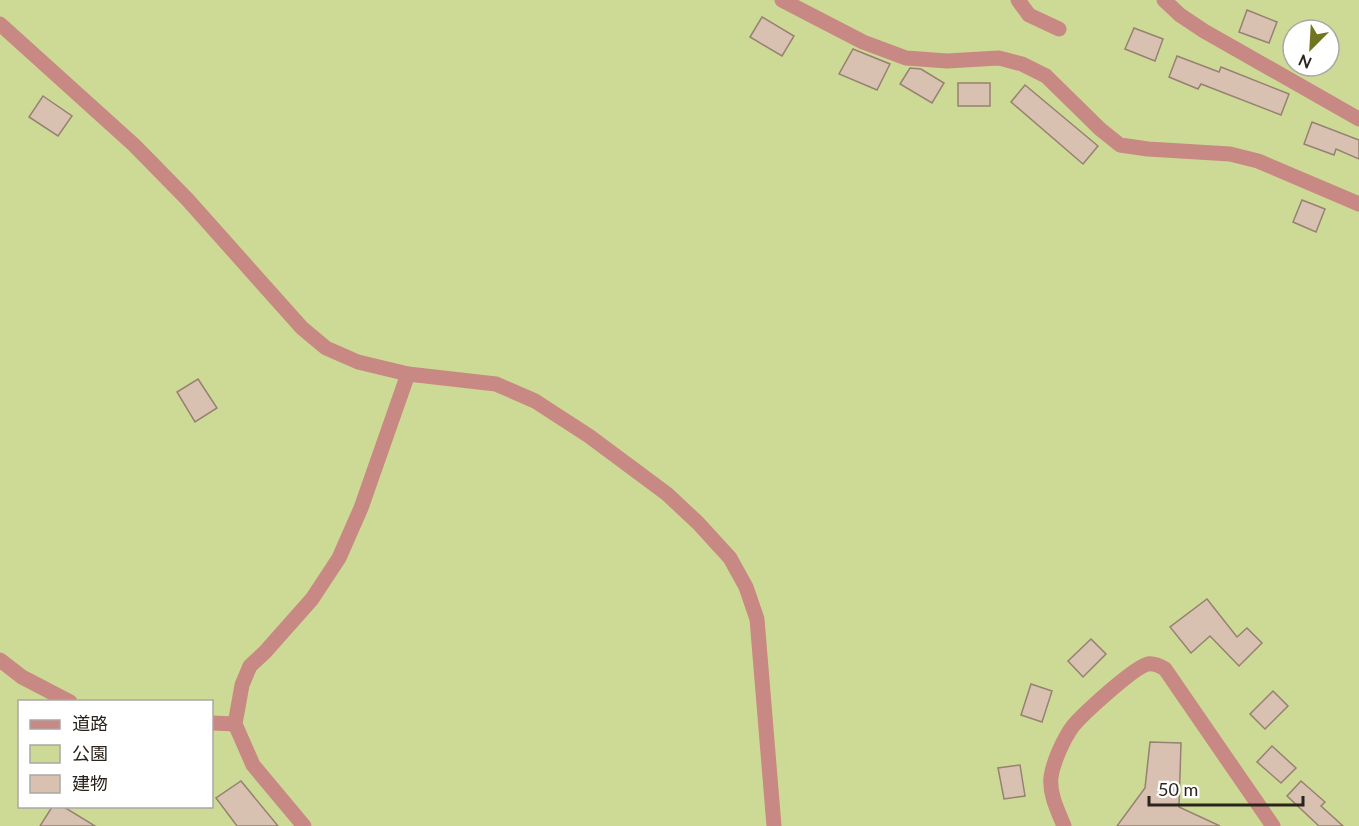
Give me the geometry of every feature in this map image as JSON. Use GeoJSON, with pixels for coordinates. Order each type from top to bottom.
{"type":"FeatureCollection","features":[{"type":"Feature","properties":{"kind":"street"},"geometry":{"type":"LineString","coordinates":[[782,0],[854,38],[906,58],[947,62],[999,58],[1022,64],[1046,76],[1100,129],[1120,145],[1230,154],[1258,161],[1359,204]]}},
{"type":"Feature","properties":{"kind":"street"},"geometry":{"type":"LineString","coordinates":[[1018,0],[1029,15],[1059,28]]}},
{"type":"Feature","properties":{"kind":"street"},"geometry":{"type":"LineString","coordinates":[[1164,0],[1180,15],[1204,31],[1359,119]]}},
{"type":"Feature","properties":{"kind":"street"},"geometry":{"type":"LineString","coordinates":[[0,24],[134,145],[187,199],[302,328],[326,348],[358,362],[408,374],[496,384],[535,401],[589,436],[667,494],[698,523],[730,558],[746,587],[757,619],[774,826]]}},
{"type":"Feature","properties":{"kind":"street"},"geometry":{"type":"LineString","coordinates":[[304,826],[253,765],[235,724],[242,685],[250,666],[312,599],[339,558],[361,508],[408,374]]}},
{"type":"Feature","properties":{"kind":"street"},"geometry":{"type":"LineString","coordinates":[[0,660],[22,677],[66,700]]}},
{"type":"Feature","properties":{"kind":"street"},"geometry":{"type":"LineString","coordinates":[[1064,826],[1053,797],[1051,777],[1063,743],[1074,725],[1131,673],[1148,664],[1158,665],[1165,669],[1273,826]]}},
{"type":"Feature","properties":{"kind":"street"},"geometry":{"type":"LineString","coordinates":[[213,723],[235,724]]}},
{"type":"Feature","properties":{"kind":"green space"},"geometry":{"type":"Polygon","coordinates":[[[0,0],[1359,0],[1359,826],[0,826],[0,0]]]}},
{"type":"Feature","properties":{"kind":"building"},"geometry":{"type":"Polygon","coordinates":[[[1247,10],[1277,22],[1269,43],[1239,32],[1247,10]]]}},
{"type":"Feature","properties":{"kind":"building"},"geometry":{"type":"Polygon","coordinates":[[[762,17],[794,36],[782,56],[750,37],[762,17]]]}},
{"type":"Feature","properties":{"kind":"building"},"geometry":{"type":"Polygon","coordinates":[[[1134,28],[1163,39],[1155,61],[1125,49],[1134,28]]]}},
{"type":"Feature","properties":{"kind":"building"},"geometry":{"type":"Polygon","coordinates":[[[853,49],[890,64],[877,90],[839,74],[853,49]]]}},
{"type":"Feature","properties":{"kind":"building"},"geometry":{"type":"Polygon","coordinates":[[[1177,56],[1219,72],[1221,67],[1289,94],[1281,115],[1201,84],[1198,89],[1169,77],[1177,56]]]}},
{"type":"Feature","properties":{"kind":"building"},"geometry":{"type":"Polygon","coordinates":[[[910,68],[921,69],[944,83],[932,103],[900,84],[910,68]]]}},
{"type":"Feature","properties":{"kind":"building"},"geometry":{"type":"Polygon","coordinates":[[[958,83],[990,83],[990,106],[958,106],[958,83]]]}},
{"type":"Feature","properties":{"kind":"building"},"geometry":{"type":"Polygon","coordinates":[[[1025,85],[1098,146],[1083,164],[1011,102],[1025,85]]]}},
{"type":"Feature","properties":{"kind":"building"},"geometry":{"type":"Polygon","coordinates":[[[43,96],[72,116],[58,136],[29,117],[43,96]]]}},
{"type":"Feature","properties":{"kind":"building"},"geometry":{"type":"Polygon","coordinates":[[[1312,122],[1359,140],[1359,159],[1336,149],[1334,155],[1304,144],[1312,122]]]}},
{"type":"Feature","properties":{"kind":"building"},"geometry":{"type":"Polygon","coordinates":[[[1302,200],[1325,209],[1316,232],[1293,222],[1302,200]]]}},
{"type":"Feature","properties":{"kind":"building"},"geometry":{"type":"Polygon","coordinates":[[[198,379],[217,408],[195,422],[177,392],[198,379]]]}},
{"type":"Feature","properties":{"kind":"building"},"geometry":{"type":"Polygon","coordinates":[[[1207,599],[1237,637],[1247,628],[1262,643],[1239,666],[1210,636],[1191,653],[1170,627],[1207,599]]]}},
{"type":"Feature","properties":{"kind":"building"},"geometry":{"type":"Polygon","coordinates":[[[1091,639],[1106,654],[1083,677],[1068,661],[1091,639]]]}},
{"type":"Feature","properties":{"kind":"building"},"geometry":{"type":"Polygon","coordinates":[[[1031,684],[1052,691],[1042,722],[1021,715],[1031,684]]]}},
{"type":"Feature","properties":{"kind":"building"},"geometry":{"type":"Polygon","coordinates":[[[1273,691],[1288,706],[1265,729],[1250,714],[1273,691]]]}},
{"type":"Feature","properties":{"kind":"building"},"geometry":{"type":"Polygon","coordinates":[[[1150,742],[1181,743],[1179,807],[1220,826],[1117,826],[1145,788],[1150,742]]]}},
{"type":"Feature","properties":{"kind":"building"},"geometry":{"type":"Polygon","coordinates":[[[1272,746],[1296,768],[1281,783],[1257,762],[1272,746]]]}},
{"type":"Feature","properties":{"kind":"building"},"geometry":{"type":"Polygon","coordinates":[[[1020,765],[1025,796],[1004,799],[998,768],[1020,765]]]}},
{"type":"Feature","properties":{"kind":"building"},"geometry":{"type":"Polygon","coordinates":[[[241,781],[278,826],[237,826],[216,798],[241,781]]]}},
{"type":"Feature","properties":{"kind":"building"},"geometry":{"type":"Polygon","coordinates":[[[1301,781],[1325,802],[1321,806],[1343,826],[1319,826],[1287,796],[1301,781]]]}},
{"type":"Feature","properties":{"kind":"building"},"geometry":{"type":"Polygon","coordinates":[[[51,808],[66,808],[95,826],[40,826],[51,808]]]}}]}
